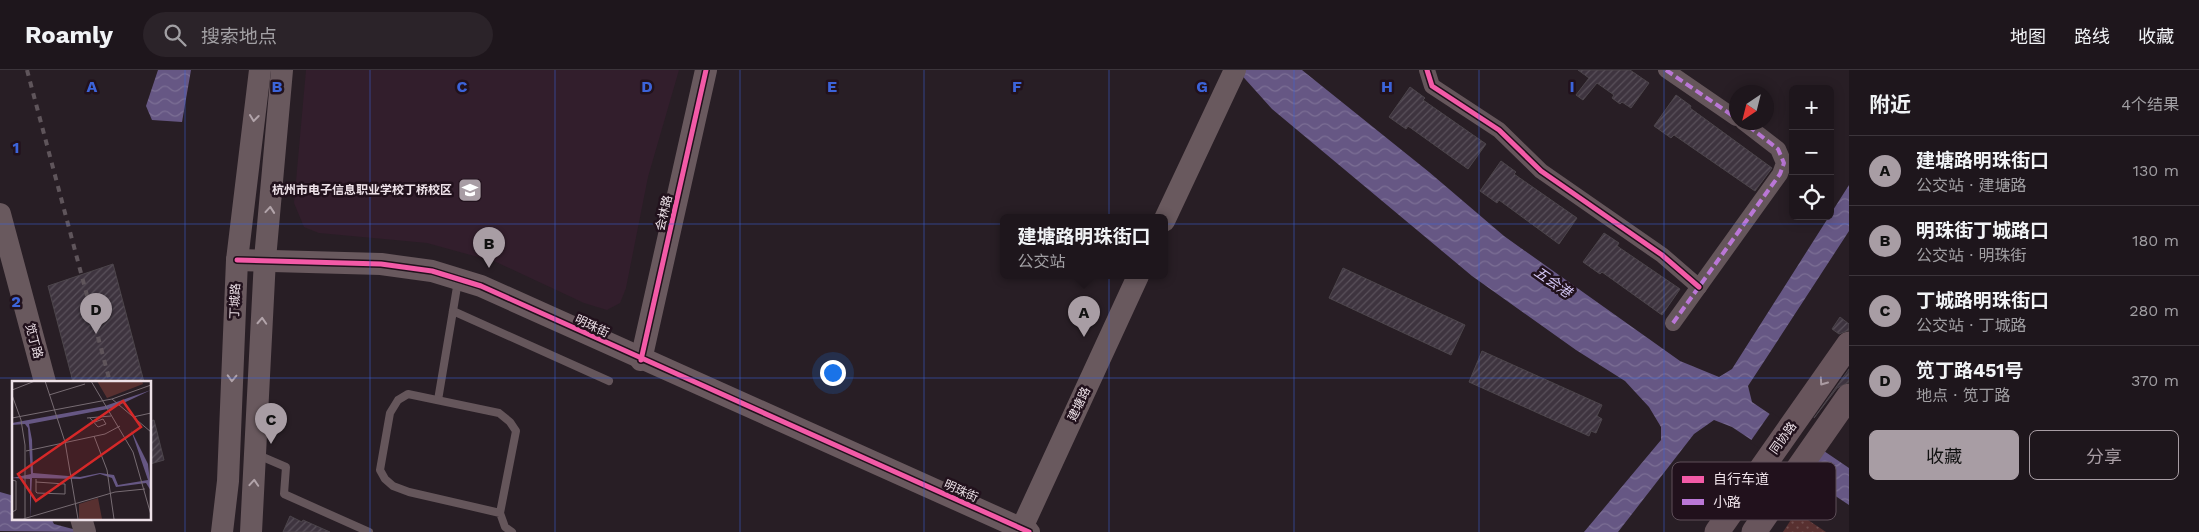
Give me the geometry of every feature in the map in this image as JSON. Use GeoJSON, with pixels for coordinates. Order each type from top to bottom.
{"type":"FeatureCollection","features":[{"type":"Feature","properties":{"kind":"main road","name":"同协路"},"geometry":{"type":"LineString","coordinates":[[1766,462],[1849,344]]}},
{"type":"Feature","properties":{"kind":"main road"},"geometry":{"type":"LineString","coordinates":[[1803,462],[1849,396]]}},
{"type":"Feature","properties":{"kind":"main road","name":"同协路"},"geometry":{"type":"LineString","coordinates":[[1717,532],[1725,520]]}},
{"type":"Feature","properties":{"kind":"main road"},"geometry":{"type":"LineString","coordinates":[[1754,532],[1762,520]]}},
{"type":"Feature","properties":{"kind":"street","name":"丁城路"},"geometry":{"type":"LineString","coordinates":[[222,532],[228,481],[237,260],[260,70]]}},
{"type":"Feature","properties":{"kind":"street"},"geometry":{"type":"LineString","coordinates":[[251,532],[265,259],[282,70]]}},
{"type":"Feature","properties":{"kind":"street","name":"会林路"},"geometry":{"type":"LineString","coordinates":[[640,360],[706,70]]}},
{"type":"Feature","properties":{"kind":"street"},"geometry":{"type":"LineString","coordinates":[[1426,70],[1432,86],[1499,130],[1541,171],[1662,255],[1699,287]]}},
{"type":"Feature","properties":{"kind":"street"},"geometry":{"type":"LineString","coordinates":[[1666,70],[1729,113]]}},
{"type":"Feature","properties":{"kind":"street"},"geometry":{"type":"LineString","coordinates":[[1167,214],[1231,78]]}},
{"type":"Feature","properties":{"kind":"street"},"geometry":{"type":"LineString","coordinates":[[1673,323],[1780,174],[1784,163],[1778,149],[1753,130]]}},
{"type":"Feature","properties":{"kind":"street","name":"笕丁路"},"geometry":{"type":"LineString","coordinates":[[0,214],[7,262],[44,381]]}},
{"type":"Feature","properties":{"kind":"street","name":"明珠街"},"geometry":{"type":"LineString","coordinates":[[237,260],[265,259],[381,264],[432,272],[481,286],[640,360],[1023,531]]}},
{"type":"Feature","properties":{"kind":"street","name":"建塘路"},"geometry":{"type":"LineString","coordinates":[[1023,531],[1137,279]]}},
{"type":"Feature","properties":{"kind":"lane"},"geometry":{"type":"LineString","coordinates":[[438,400],[458,279]]}},
{"type":"Feature","properties":{"kind":"lane"},"geometry":{"type":"LineString","coordinates":[[453,311],[609,381]]}},
{"type":"Feature","properties":{"kind":"lane"},"geometry":{"type":"LineString","coordinates":[[500,513],[409,492],[393,486],[385,480],[380,470],[390,413],[398,400],[408,394],[499,413],[510,422],[516,432],[500,513],[505,528],[512,532]]}},
{"type":"Feature","properties":{"kind":"lane"},"geometry":{"type":"LineString","coordinates":[[256,455],[286,467],[284,494],[369,532]]}},
{"type":"Feature","properties":{"kind":"shaded area","name":"杭州市电子信息职业学校丁桥校区"},"geometry":{"type":"Polygon","coordinates":[[[306,70],[679,70],[648,177],[626,288],[620,303],[607,310],[584,303],[496,262],[427,243],[319,233],[304,227],[294,203],[306,70]]]}},
{"type":"Feature","properties":{"kind":"shaded area"},"geometry":{"type":"Polygon","coordinates":[[[1791,520],[1808,520],[1826,532],[1783,532],[1791,520]]]}},
{"type":"Feature","properties":{"kind":"water"},"geometry":{"type":"Polygon","coordinates":[[[158,70],[191,70],[182,122],[152,120],[146,106],[158,70]]]}},
{"type":"Feature","properties":{"kind":"water","name":"五会港"},"geometry":{"type":"Polygon","coordinates":[[[1237,70],[1302,70],[1429,172],[1504,236],[1680,361],[1719,377],[1732,369],[1827,220],[1834,220],[1834,209],[1849,185],[1849,231],[1748,386],[1752,402],[1849,468],[1849,505],[1836,496],[1836,462],[1784,462],[1732,427],[1714,420],[1694,434],[1618,532],[1584,532],[1661,440],[1661,427],[1649,407],[1625,381],[1576,350],[1472,276],[1272,109],[1237,70]]]}},
{"type":"Feature","properties":{"kind":"water"},"geometry":{"type":"Polygon","coordinates":[[[0,492],[12,495],[12,520],[52,520],[54,524],[84,532],[0,531],[0,492]]]}},
{"type":"Feature","properties":{"kind":"pier"},"geometry":{"type":"Polygon","coordinates":[[[1771,412],[1825,448],[1815,462],[1780,462],[1750,442],[1771,412]]]}},
{"type":"Feature","properties":{"kind":"building"},"geometry":{"type":"Polygon","coordinates":[[[1578,70],[1630,70],[1649,83],[1631,108],[1622,102],[1620,104],[1612,98],[1614,95],[1597,83],[1583,100],[1576,95],[1589,78],[1578,70]]]}},
{"type":"Feature","properties":{"kind":"building"},"geometry":{"type":"Polygon","coordinates":[[[1410,87],[1425,98],[1423,100],[1486,144],[1468,169],[1408,126],[1406,129],[1389,117],[1410,87]]]}},
{"type":"Feature","properties":{"kind":"building"},"geometry":{"type":"Polygon","coordinates":[[[1676,95],[1691,106],[1690,108],[1772,168],[1755,191],[1674,135],[1671,138],[1654,126],[1676,95]]]}},
{"type":"Feature","properties":{"kind":"building"},"geometry":{"type":"Polygon","coordinates":[[[1501,161],[1516,172],[1514,174],[1577,218],[1559,244],[1499,200],[1497,203],[1480,191],[1501,161]]]}},
{"type":"Feature","properties":{"kind":"building"},"geometry":{"type":"Polygon","coordinates":[[[1604,233],[1619,243],[1617,246],[1680,289],[1662,315],[1602,272],[1600,274],[1583,262],[1604,233]]]}},
{"type":"Feature","properties":{"kind":"building"},"geometry":{"type":"Polygon","coordinates":[[[113,264],[144,381],[73,381],[48,286],[113,264]]]}},
{"type":"Feature","properties":{"kind":"building"},"geometry":{"type":"Polygon","coordinates":[[[1343,268],[1465,325],[1451,355],[1329,298],[1343,268]]]}},
{"type":"Feature","properties":{"kind":"building"},"geometry":{"type":"Polygon","coordinates":[[[1840,317],[1849,324],[1849,330],[1839,334],[1832,329],[1840,317]]]}},
{"type":"Feature","properties":{"kind":"building"},"geometry":{"type":"Polygon","coordinates":[[[1482,351],[1602,405],[1597,416],[1602,419],[1596,433],[1591,431],[1589,436],[1469,382],[1482,351]]]}},
{"type":"Feature","properties":{"kind":"building"},"geometry":{"type":"Polygon","coordinates":[[[1849,369],[1849,382],[1837,388],[1814,418],[1849,369]]]}},
{"type":"Feature","properties":{"kind":"building"},"geometry":{"type":"Polygon","coordinates":[[[154,420],[164,460],[151,464],[151,421],[154,420]]]}},
{"type":"Feature","properties":{"kind":"building"},"geometry":{"type":"Polygon","coordinates":[[[290,516],[302,522],[303,520],[330,532],[283,532],[290,516]]]}},
{"type":"Feature","properties":{"kind":"railway"},"geometry":{"type":"LineString","coordinates":[[27,70],[110,381]]}},
{"type":"Feature","properties":{"kind":"marked path"},"geometry":{"type":"LineString","coordinates":[[1666,70],[1729,113]]}},
{"type":"Feature","properties":{"kind":"marked path"},"geometry":{"type":"LineString","coordinates":[[1673,323],[1780,174],[1784,163],[1778,149],[1753,130]]}},
{"type":"Feature","properties":{"kind":"cycle path"},"geometry":{"type":"LineString","coordinates":[[641,360],[706,70]]}},
{"type":"Feature","properties":{"kind":"cycle path"},"geometry":{"type":"LineString","coordinates":[[1427,70],[1432,86],[1499,130],[1541,171],[1662,255],[1699,287]]}},
{"type":"Feature","properties":{"kind":"cycle path"},"geometry":{"type":"LineString","coordinates":[[237,260],[381,264],[432,271],[481,286],[1029,532]]}},
{"type":"Feature","properties":{"kind":"place","name":"杭州市电子信息职业学校丁桥校区"},"geometry":{"type":"Point","coordinates":[470,190]}},
{"type":"Feature","properties":{"kind":"place","name":"明珠街丁城路口"},"geometry":{"type":"Point","coordinates":[489,268]}},
{"type":"Feature","properties":{"kind":"place","name":"笕丁路451号"},"geometry":{"type":"Point","coordinates":[96,334]}},
{"type":"Feature","properties":{"kind":"place","name":"建塘路明珠街口"},"geometry":{"type":"Point","coordinates":[1084,337]}},
{"type":"Feature","properties":{"kind":"place","name":"丁城路明珠街口"},"geometry":{"type":"Point","coordinates":[271,444]}}]}
